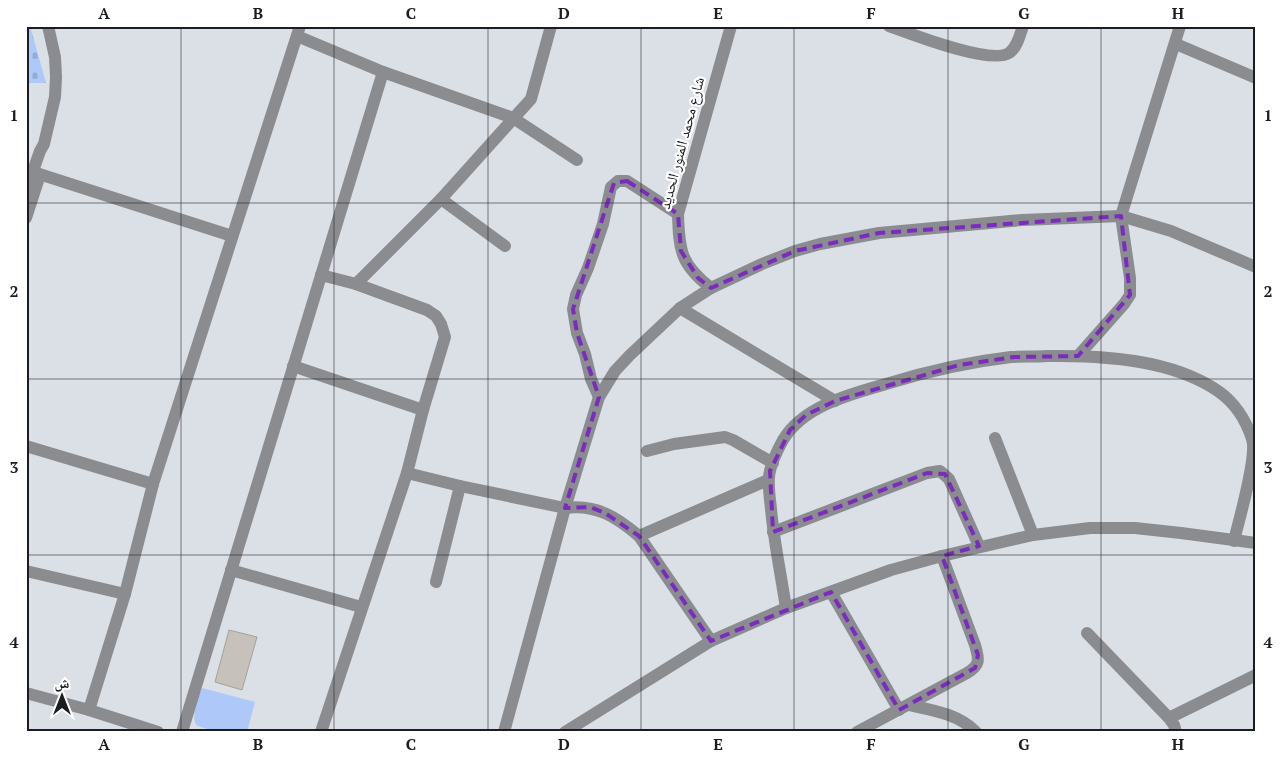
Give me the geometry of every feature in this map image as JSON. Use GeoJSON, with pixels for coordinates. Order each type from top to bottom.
{"type":"FeatureCollection","features":[{"type":"Feature","properties":{"kind":"street"},"geometry":{"type":"LineString","coordinates":[[26,191],[46,152],[44,144],[55,97],[55,57],[48,26]]}},
{"type":"Feature","properties":{"kind":"street"},"geometry":{"type":"LineString","coordinates":[[356,284],[441,199],[530,99],[551,26]]}},
{"type":"Feature","properties":{"kind":"street","name":"شارع محمد المنور الحديد"},"geometry":{"type":"LineString","coordinates":[[711,288],[698,278],[687,264],[681,251],[678,214],[731,26]]}},
{"type":"Feature","properties":{"kind":"street"},"geometry":{"type":"LineString","coordinates":[[888,26],[968,53],[997,56],[1008,54],[1016,44],[1023,26]]}},
{"type":"Feature","properties":{"kind":"street"},"geometry":{"type":"LineString","coordinates":[[1078,356],[1130,295],[1130,278],[1121,216],[1176,44],[1180,26]]}},
{"type":"Feature","properties":{"kind":"street"},"geometry":{"type":"LineString","coordinates":[[88,710],[125,594],[153,484],[298,31],[383,72],[514,118],[577,160]]}},
{"type":"Feature","properties":{"kind":"street"},"geometry":{"type":"LineString","coordinates":[[1176,44],[1256,78]]}},
{"type":"Feature","properties":{"kind":"street"},"geometry":{"type":"LineString","coordinates":[[182,732],[383,72]]}},
{"type":"Feature","properties":{"kind":"street"},"geometry":{"type":"LineString","coordinates":[[36,174],[232,236]]}},
{"type":"Feature","properties":{"kind":"street"},"geometry":{"type":"LineString","coordinates":[[26,218],[36,174]]}},
{"type":"Feature","properties":{"kind":"street"},"geometry":{"type":"LineString","coordinates":[[599,397],[591,379],[585,354],[577,333],[573,309],[576,295],[588,268],[603,224],[610,187],[618,181],[626,181],[678,214]]}},
{"type":"Feature","properties":{"kind":"street"},"geometry":{"type":"LineString","coordinates":[[441,199],[504,246]]}},
{"type":"Feature","properties":{"kind":"street"},"geometry":{"type":"LineString","coordinates":[[504,732],[565,508],[599,397],[615,370],[630,355],[680,308],[711,288],[795,251],[820,244],[879,233],[1022,220],[1121,216],[1171,231],[1256,267]]}},
{"type":"Feature","properties":{"kind":"street"},"geometry":{"type":"LineString","coordinates":[[321,275],[356,284],[428,310],[436,316],[445,337],[423,410],[407,473],[321,732]]}},
{"type":"Feature","properties":{"kind":"street"},"geometry":{"type":"LineString","coordinates":[[680,308],[835,401]]}},
{"type":"Feature","properties":{"kind":"street"},"geometry":{"type":"LineString","coordinates":[[786,608],[773,532],[768,480],[783,440],[790,430],[806,415],[835,401],[918,374],[959,365],[1014,357],[1078,356],[1130,360],[1176,371],[1219,391],[1237,408],[1247,425],[1253,441],[1253,453],[1234,541]]}},
{"type":"Feature","properties":{"kind":"street"},"geometry":{"type":"LineString","coordinates":[[293,366],[423,410]]}},
{"type":"Feature","properties":{"kind":"street"},"geometry":{"type":"LineString","coordinates":[[647,451],[674,444],[726,438],[733,440],[773,463]]}},
{"type":"Feature","properties":{"kind":"street"},"geometry":{"type":"LineString","coordinates":[[995,438],[1033,535]]}},
{"type":"Feature","properties":{"kind":"street"},"geometry":{"type":"LineString","coordinates":[[26,446],[153,484]]}},
{"type":"Feature","properties":{"kind":"street"},"geometry":{"type":"LineString","coordinates":[[773,532],[927,473],[940,471],[949,479],[979,546]]}},
{"type":"Feature","properties":{"kind":"street"},"geometry":{"type":"LineString","coordinates":[[407,473],[565,508],[577,506],[590,507],[605,513],[624,524],[639,536],[711,641]]}},
{"type":"Feature","properties":{"kind":"street"},"geometry":{"type":"LineString","coordinates":[[639,536],[768,480]]}},
{"type":"Feature","properties":{"kind":"street"},"geometry":{"type":"LineString","coordinates":[[436,582],[460,486]]}},
{"type":"Feature","properties":{"kind":"street"},"geometry":{"type":"LineString","coordinates":[[565,732],[711,641],[786,608],[891,570],[942,556],[1033,535],[1090,528],[1134,528],[1182,532],[1256,543]]}},
{"type":"Feature","properties":{"kind":"street"},"geometry":{"type":"LineString","coordinates":[[857,732],[967,673],[975,668],[978,663],[975,645],[942,556]]}},
{"type":"Feature","properties":{"kind":"street"},"geometry":{"type":"LineString","coordinates":[[231,570],[361,607]]}},
{"type":"Feature","properties":{"kind":"street"},"geometry":{"type":"LineString","coordinates":[[26,571],[125,594]]}},
{"type":"Feature","properties":{"kind":"street"},"geometry":{"type":"LineString","coordinates":[[831,592],[904,708]]}},
{"type":"Feature","properties":{"kind":"street"},"geometry":{"type":"LineString","coordinates":[[1087,633],[1169,718],[1176,732]]}},
{"type":"Feature","properties":{"kind":"street"},"geometry":{"type":"LineString","coordinates":[[1169,718],[1256,675]]}},
{"type":"Feature","properties":{"kind":"street"},"geometry":{"type":"LineString","coordinates":[[26,693],[158,732]]}},
{"type":"Feature","properties":{"kind":"street"},"geometry":{"type":"LineString","coordinates":[[904,708],[933,710],[957,718],[971,726],[976,732]]}},
{"type":"Feature","properties":{"kind":"highlighted area"},"geometry":{"type":"Polygon","coordinates":[[[627,181],[678,214],[681,251],[698,278],[711,288],[795,251],[879,233],[1121,216],[1130,295],[1078,356],[1014,357],[959,365],[835,401],[806,415],[790,430],[770,471],[773,532],[927,473],[945,474],[979,546],[942,556],[978,655],[975,668],[899,710],[831,592],[711,641],[639,536],[605,513],[590,507],[565,508],[599,397],[577,333],[573,309],[614,183],[627,181]]]}},
{"type":"Feature","properties":{"kind":"green space"},"geometry":{"type":"Polygon","coordinates":[[[26,26],[30,26],[46,83],[26,83],[26,26]]]}},
{"type":"Feature","properties":{"kind":"green space"},"geometry":{"type":"Polygon","coordinates":[[[202,688],[255,702],[247,732],[215,732],[196,725],[194,716],[202,688]]]}},
{"type":"Feature","properties":{"kind":"building"},"geometry":{"type":"Polygon","coordinates":[[[229,630],[257,637],[242,690],[215,682],[229,630]]]}}]}
